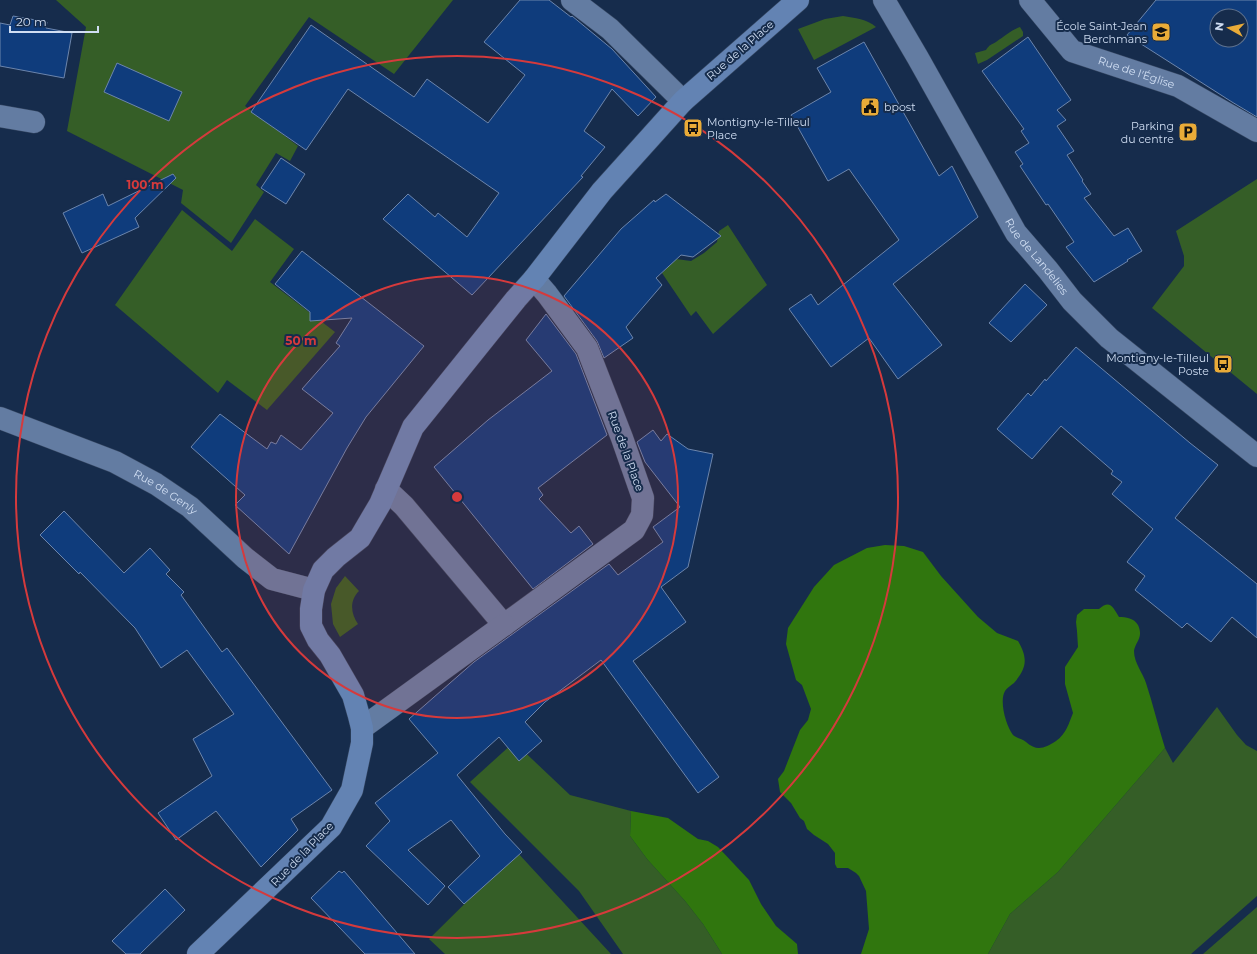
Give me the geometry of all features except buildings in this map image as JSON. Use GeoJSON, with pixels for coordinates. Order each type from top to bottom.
{"type":"FeatureCollection","features":[{"type":"Feature","properties":{"kind":"main road","name":"Rue de la Place"},"geometry":{"type":"LineString","coordinates":[[198,954],[331,827],[352,790],[362,743],[362,728],[353,695],[330,655],[318,640],[311,626],[311,609],[314,590],[323,570],[336,556],[360,538],[380,504],[413,427],[516,298],[534,279],[602,191],[683,101],[798,0]]}},
{"type":"Feature","properties":{"kind":"street"},"geometry":{"type":"LineString","coordinates":[[572,0],[610,29],[683,101]]}},
{"type":"Feature","properties":{"kind":"street","name":"Rue de Landelies"},"geometry":{"type":"LineString","coordinates":[[884,0],[1016,233],[1072,301],[1109,338],[1257,456]]}},
{"type":"Feature","properties":{"kind":"street","name":"Rue de l'Église"},"geometry":{"type":"LineString","coordinates":[[1030,0],[1072,51],[1178,86],[1257,131]]}},
{"type":"Feature","properties":{"kind":"street"},"geometry":{"type":"LineString","coordinates":[[0,116],[34,122]]}},
{"type":"Feature","properties":{"kind":"street","name":"Rue de la Place"},"geometry":{"type":"LineString","coordinates":[[362,728],[634,530],[642,515],[643,498],[622,438],[587,348],[548,294],[534,279]]}},
{"type":"Feature","properties":{"kind":"street","name":"Rue de Genly"},"geometry":{"type":"LineString","coordinates":[[0,418],[115,462],[156,484],[190,507],[245,558],[272,578],[314,590]]}},
{"type":"Feature","properties":{"kind":"street"},"geometry":{"type":"LineString","coordinates":[[386,489],[404,506],[504,626]]}},
{"type":"Feature","properties":{"kind":"green space"},"geometry":{"type":"Polygon","coordinates":[[[56,0],[453,0],[394,74],[309,17],[245,106],[298,146],[290,161],[276,153],[256,185],[264,192],[231,243],[181,203],[183,190],[67,131],[86,27],[56,0]]]}},
{"type":"Feature","properties":{"kind":"green space"},"geometry":{"type":"Polygon","coordinates":[[[843,16],[865,21],[876,27],[814,60],[798,29],[825,19],[843,16]]]}},
{"type":"Feature","properties":{"kind":"green space"},"geometry":{"type":"Polygon","coordinates":[[[1020,27],[1023,32],[1023,36],[987,60],[978,64],[975,53],[986,50],[1010,32],[1020,27]]]}},
{"type":"Feature","properties":{"kind":"green space"},"geometry":{"type":"Polygon","coordinates":[[[1257,179],[1257,394],[1152,308],[1184,266],[1184,256],[1176,231],[1257,179]]]}},
{"type":"Feature","properties":{"kind":"green space"},"geometry":{"type":"Polygon","coordinates":[[[182,210],[232,251],[255,219],[294,249],[270,282],[335,332],[267,410],[227,380],[218,393],[115,305],[182,210]]]}},
{"type":"Feature","properties":{"kind":"green space"},"geometry":{"type":"Polygon","coordinates":[[[728,225],[767,285],[713,334],[696,311],[691,316],[662,273],[676,259],[691,261],[704,253],[717,242],[719,231],[728,225]]]}},
{"type":"Feature","properties":{"kind":"green space"},"geometry":{"type":"Polygon","coordinates":[[[885,545],[904,546],[923,552],[941,576],[978,617],[997,633],[1018,641],[1025,658],[1025,663],[1024,668],[1018,678],[1003,695],[1004,713],[1010,731],[1013,735],[1037,748],[1045,747],[1056,741],[1067,728],[1073,713],[1065,684],[1065,667],[1078,647],[1076,622],[1077,615],[1084,609],[1099,609],[1109,604],[1113,607],[1119,617],[1132,619],[1140,629],[1140,637],[1134,651],[1134,655],[1146,683],[1165,748],[1058,872],[1010,914],[988,954],[861,954],[869,929],[866,891],[859,876],[848,868],[837,868],[835,864],[835,853],[828,844],[807,829],[804,821],[800,818],[791,803],[780,792],[778,779],[784,771],[800,730],[808,720],[811,709],[802,685],[796,680],[786,644],[788,628],[814,587],[834,565],[867,548],[885,545]]]}},
{"type":"Feature","properties":{"kind":"green space"},"geometry":{"type":"Polygon","coordinates":[[[345,576],[359,591],[352,603],[354,616],[358,624],[340,637],[333,624],[331,604],[336,588],[345,576]]]}},
{"type":"Feature","properties":{"kind":"green space"},"geometry":{"type":"Polygon","coordinates":[[[1217,707],[1246,745],[1257,751],[1257,896],[1191,954],[988,954],[1010,914],[1058,872],[1165,748],[1173,763],[1217,707]]]}},
{"type":"Feature","properties":{"kind":"green space"},"geometry":{"type":"Polygon","coordinates":[[[514,742],[570,795],[631,811],[630,836],[647,859],[685,901],[703,924],[722,954],[623,954],[579,891],[470,782],[514,742]]]}},
{"type":"Feature","properties":{"kind":"green space"},"geometry":{"type":"Polygon","coordinates":[[[631,811],[668,818],[698,839],[708,841],[718,847],[749,880],[761,904],[776,926],[797,944],[798,954],[722,954],[703,924],[685,901],[647,859],[630,836],[631,811]]]}},
{"type":"Feature","properties":{"kind":"green space"},"geometry":{"type":"Polygon","coordinates":[[[517,852],[611,954],[445,954],[429,939],[517,852]]]}},
{"type":"Feature","properties":{"kind":"green space"},"geometry":{"type":"Polygon","coordinates":[[[1257,907],[1257,954],[1203,954],[1257,907]]]}},
{"type":"Feature","properties":{"kind":"place","name":"École Saint-Jean Berchmans"},"geometry":{"type":"Point","coordinates":[1161,32]}},
{"type":"Feature","properties":{"kind":"place","name":"bpost"},"geometry":{"type":"Point","coordinates":[870,107]}},
{"type":"Feature","properties":{"kind":"place","name":"Montigny-le-Tilleul Place"},"geometry":{"type":"Point","coordinates":[693,128]}},
{"type":"Feature","properties":{"kind":"place","name":"Parking du centre"},"geometry":{"type":"Point","coordinates":[1188,132]}},
{"type":"Feature","properties":{"kind":"place","name":"Montigny-le-Tilleul Poste"},"geometry":{"type":"Point","coordinates":[1223,364]}}]}
